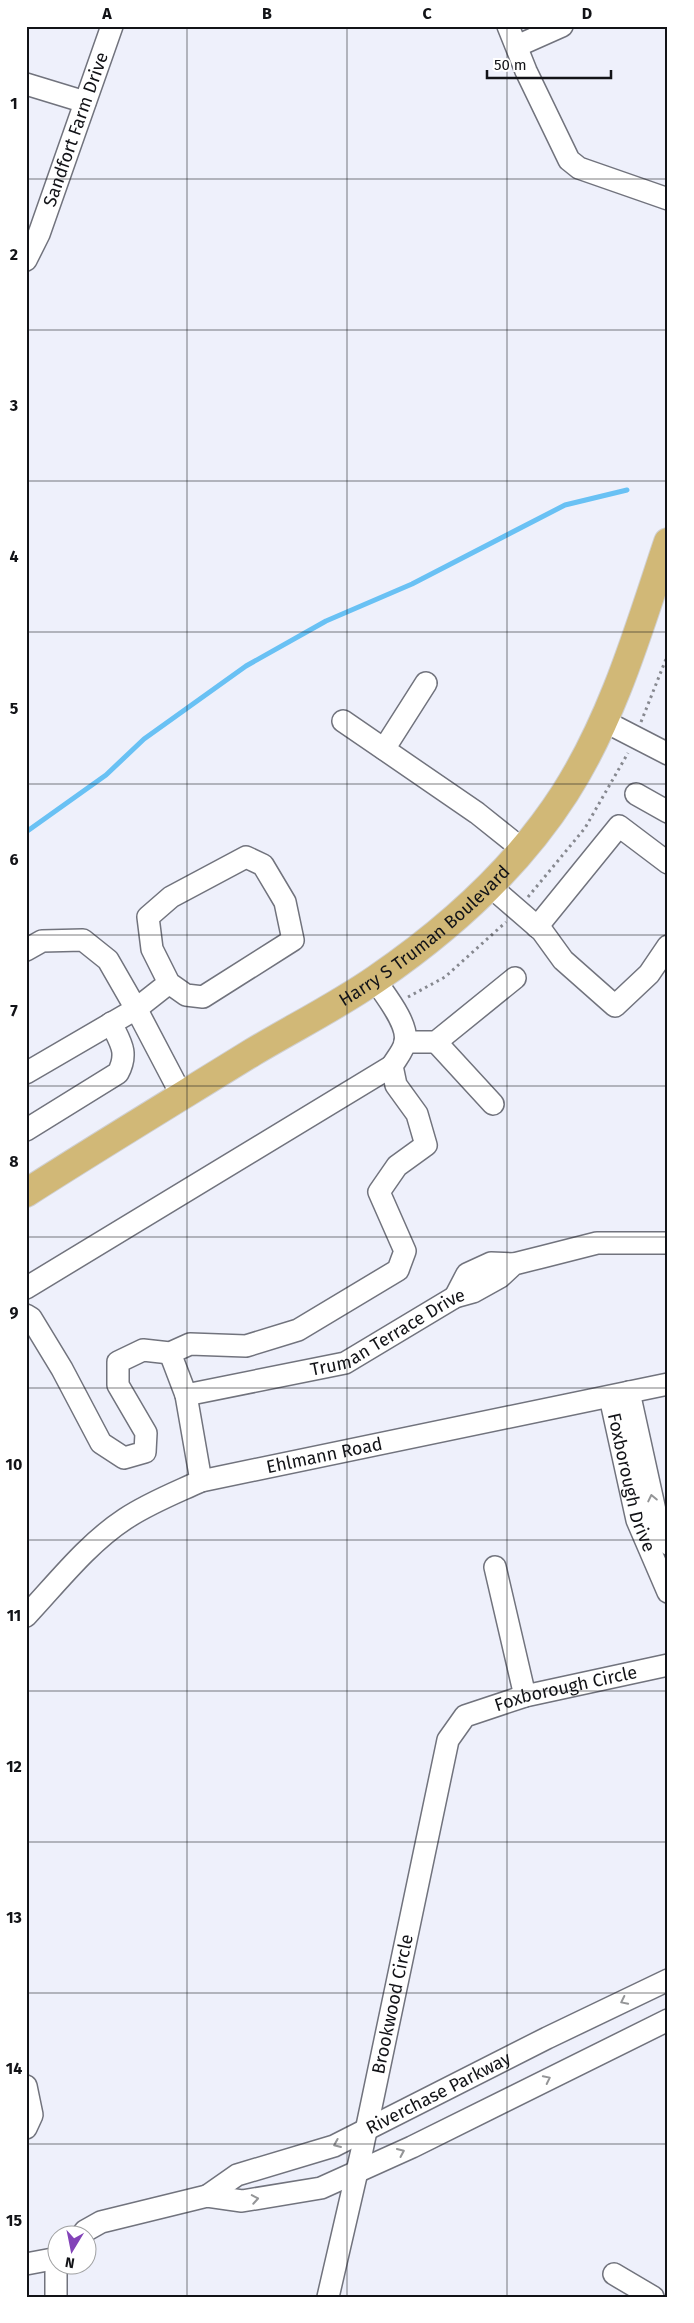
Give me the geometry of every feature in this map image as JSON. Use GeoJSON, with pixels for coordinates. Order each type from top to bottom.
{"type":"FeatureCollection","features":[{"type":"Feature","properties":{"kind":"main road","name":"Harry S Truman Boulevard"},"geometry":{"type":"LineString","coordinates":[[26,1193],[182,1096],[375,980],[452,922],[490,886],[522,849],[564,794],[604,722],[626,665],[668,542]]}},
{"type":"Feature","properties":{"kind":"street","name":"Sandfort Farm Drive"},"geometry":{"type":"LineString","coordinates":[[26,260],[38,234],[112,26]]}},
{"type":"Feature","properties":{"kind":"street"},"geometry":{"type":"LineString","coordinates":[[508,26],[526,70],[570,160],[579,168],[668,199]]}},
{"type":"Feature","properties":{"kind":"street"},"geometry":{"type":"LineString","coordinates":[[517,46],[562,26]]}},
{"type":"Feature","properties":{"kind":"street"},"geometry":{"type":"LineString","coordinates":[[26,84],[85,102]]}},
{"type":"Feature","properties":{"kind":"street"},"geometry":{"type":"LineString","coordinates":[[384,749],[426,683]]}},
{"type":"Feature","properties":{"kind":"street"},"geometry":{"type":"LineString","coordinates":[[343,722],[477,813],[522,849]]}},
{"type":"Feature","properties":{"kind":"street"},"geometry":{"type":"LineString","coordinates":[[604,722],[668,754]]}},
{"type":"Feature","properties":{"kind":"street"},"geometry":{"type":"LineString","coordinates":[[636,794],[668,812]]}},
{"type":"Feature","properties":{"kind":"street"},"geometry":{"type":"LineString","coordinates":[[537,927],[619,826],[668,863]]}},
{"type":"Feature","properties":{"kind":"street"},"geometry":{"type":"LineString","coordinates":[[246,857],[263,865],[285,902],[293,940],[203,997],[186,995],[169,983],[152,949],[148,917],[171,897],[246,857]]}},
{"type":"Feature","properties":{"kind":"street"},"geometry":{"type":"LineString","coordinates":[[490,886],[537,927],[563,960],[615,1006],[649,974],[668,946]]}},
{"type":"Feature","properties":{"kind":"street"},"geometry":{"type":"LineString","coordinates":[[26,950],[42,941],[83,940],[108,960],[136,1008],[182,1096]]}},
{"type":"Feature","properties":{"kind":"street"},"geometry":{"type":"LineString","coordinates":[[406,1042],[436,1042],[515,978]]}},
{"type":"Feature","properties":{"kind":"street"},"geometry":{"type":"LineString","coordinates":[[26,1288],[392,1066],[406,1042],[403,1027],[396,1011],[375,980]]}},
{"type":"Feature","properties":{"kind":"street"},"geometry":{"type":"LineString","coordinates":[[26,1073],[136,1008],[169,983]]}},
{"type":"Feature","properties":{"kind":"street"},"geometry":{"type":"LineString","coordinates":[[26,1130],[118,1073],[124,1060],[123,1048],[111,1023]]}},
{"type":"Feature","properties":{"kind":"street"},"geometry":{"type":"LineString","coordinates":[[436,1042],[493,1104]]}},
{"type":"Feature","properties":{"kind":"street"},"geometry":{"type":"LineString","coordinates":[[26,1315],[32,1318],[62,1369],[101,1443],[124,1458],[145,1452],[146,1433],[118,1385],[118,1362],[143,1350],[170,1353],[190,1344],[246,1346],[298,1330],[398,1270],[405,1251],[379,1192],[397,1166],[426,1146],[416,1114],[396,1085],[392,1066]]}},
{"type":"Feature","properties":{"kind":"street","name":"Truman Terrace Drive"},"geometry":{"type":"LineString","coordinates":[[186,1395],[345,1363],[455,1297],[473,1292],[500,1276],[514,1264],[597,1243],[668,1243]]}},
{"type":"Feature","properties":{"kind":"street"},"geometry":{"type":"LineString","coordinates":[[170,1353],[186,1395],[202,1481]]}},
{"type":"Feature","properties":{"kind":"street","name":"Ehlmann Road"},"geometry":{"type":"LineString","coordinates":[[26,1616],[88,1549],[124,1520],[154,1502],[202,1481],[668,1384]]}},
{"type":"Feature","properties":{"kind":"street","name":"Foxborough Drive"},"geometry":{"type":"LineString","coordinates":[[620,1395],[656,1515],[668,1544]]}},
{"type":"Feature","properties":{"kind":"street","name":"Foxborough Drive"},"geometry":{"type":"LineString","coordinates":[[620,1395],[637,1520],[668,1592]]}},
{"type":"Feature","properties":{"kind":"street"},"geometry":{"type":"LineString","coordinates":[[495,1567],[525,1696]]}},
{"type":"Feature","properties":{"kind":"street","name":"Foxborough Circle"},"geometry":{"type":"LineString","coordinates":[[465,1716],[525,1696],[668,1665]]}},
{"type":"Feature","properties":{"kind":"street","name":"Brookwood Circle"},"geometry":{"type":"LineString","coordinates":[[328,2297],[357,2172],[448,1740],[465,1716]]}},
{"type":"Feature","properties":{"kind":"street","name":"Riverchase Parkway"},"geometry":{"type":"LineString","coordinates":[[207,2196],[236,2175],[334,2146],[547,2038],[668,1980]]}},
{"type":"Feature","properties":{"kind":"street","name":"Riverchase Parkway"},"geometry":{"type":"LineString","coordinates":[[95,2226],[101,2222],[207,2196],[242,2201],[321,2188],[412,2147],[668,2020]]}},
{"type":"Feature","properties":{"kind":"street"},"geometry":{"type":"LineString","coordinates":[[26,2086],[32,2115],[26,2128]]}},
{"type":"Feature","properties":{"kind":"street"},"geometry":{"type":"LineString","coordinates":[[26,2264],[48,2260]]}},
{"type":"Feature","properties":{"kind":"street"},"geometry":{"type":"LineString","coordinates":[[614,2274],[653,2297]]}},
{"type":"Feature","properties":{"kind":"street"},"geometry":{"type":"LineString","coordinates":[[56,2297],[57,2276]]}},
{"type":"Feature","properties":{"kind":"waterway"},"geometry":{"type":"LineString","coordinates":[[26,832],[106,775],[144,739],[246,666],[326,621],[412,584],[565,505],[627,490]]}}]}
